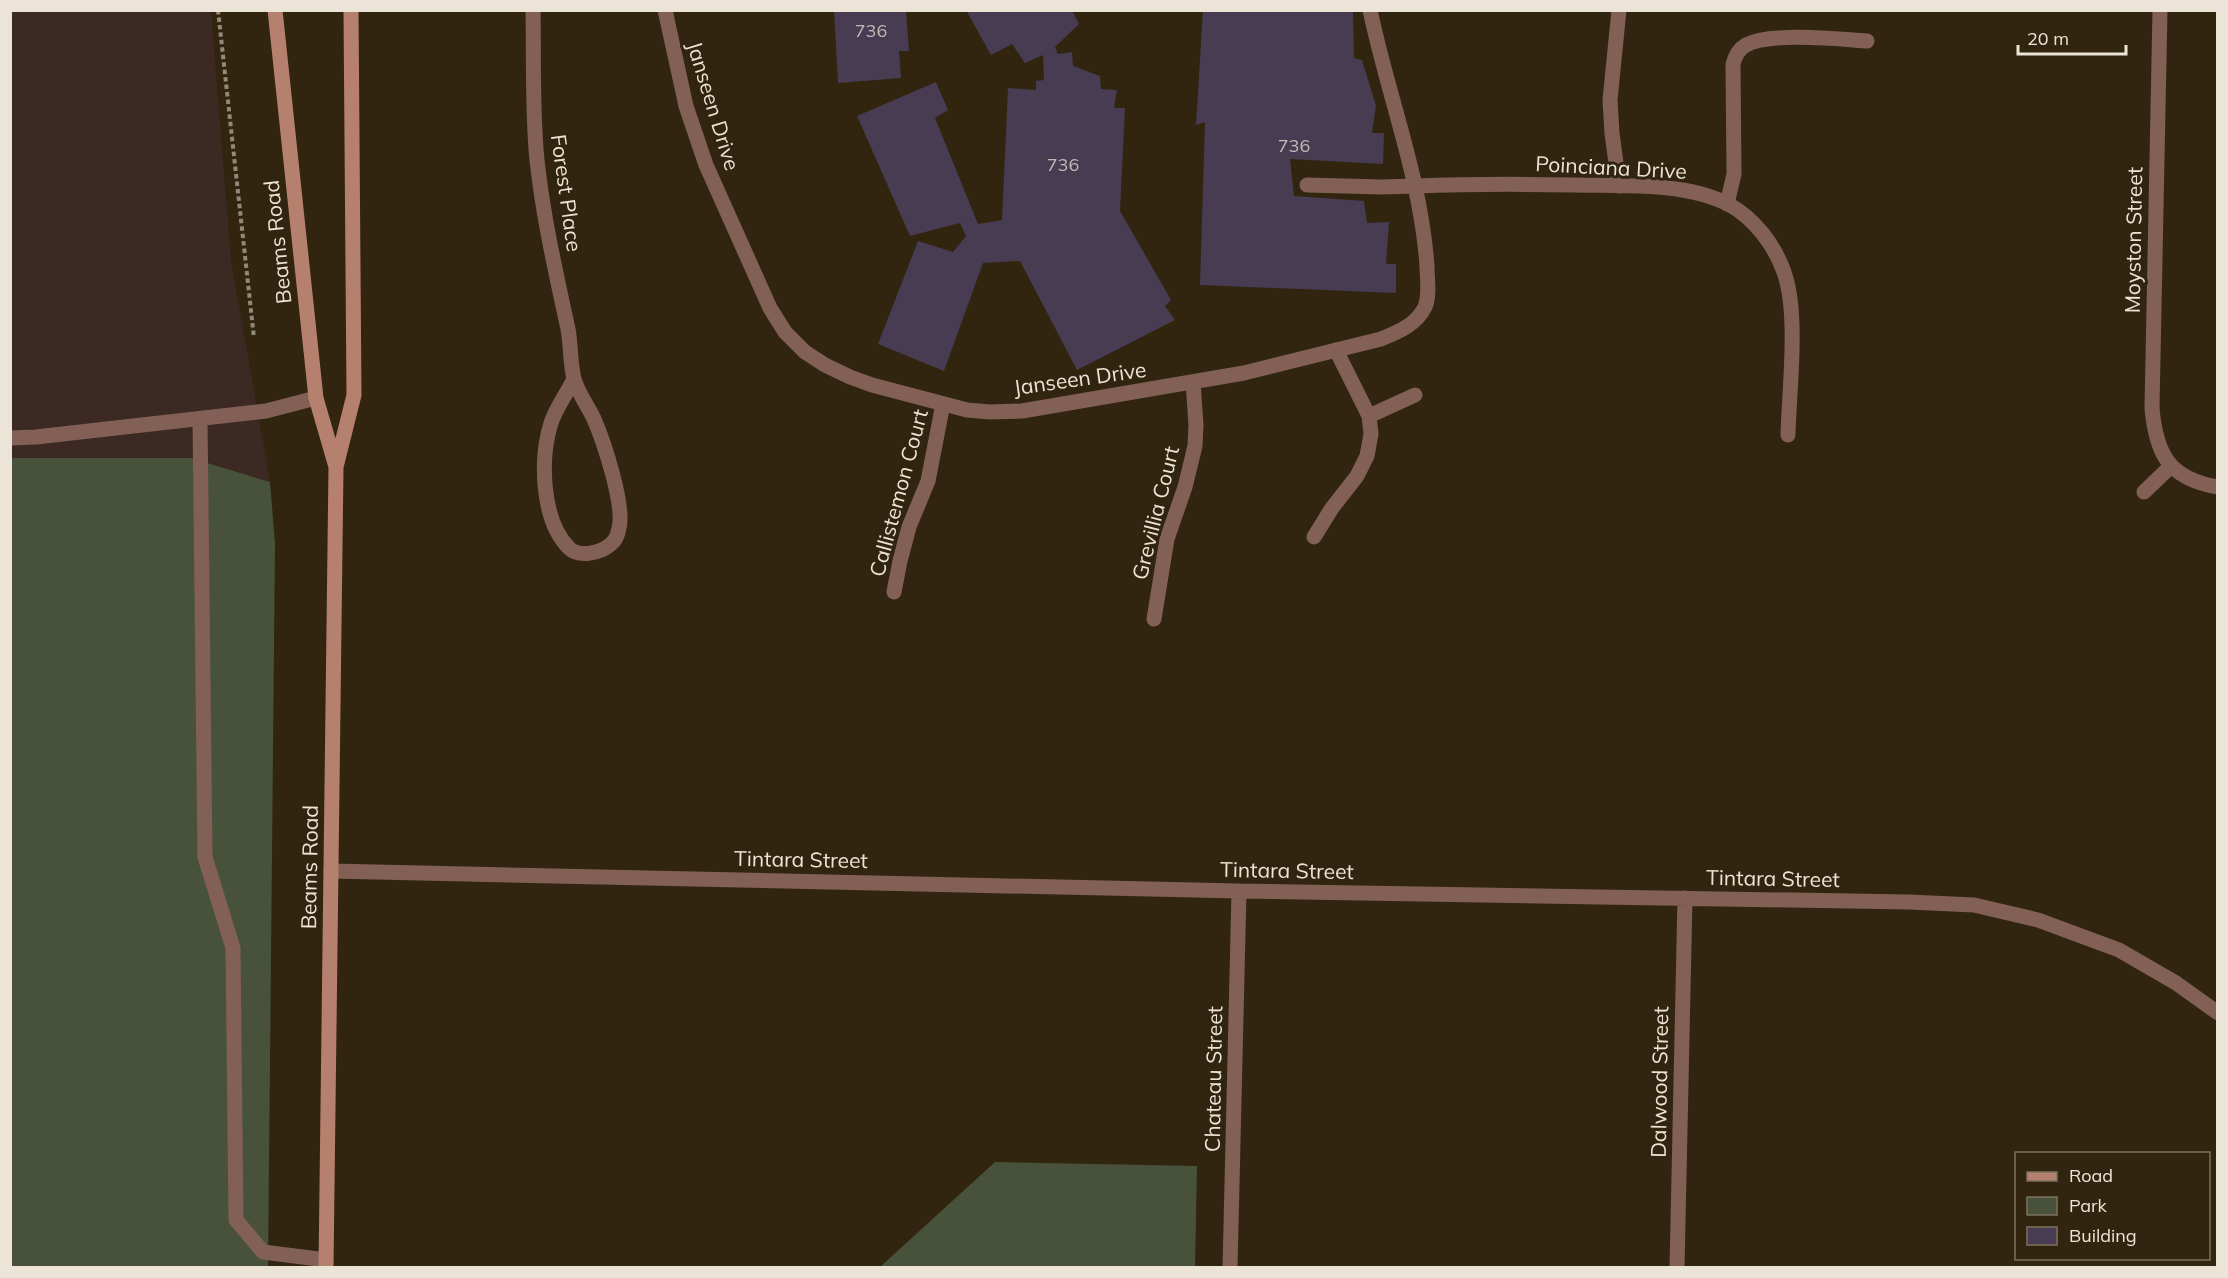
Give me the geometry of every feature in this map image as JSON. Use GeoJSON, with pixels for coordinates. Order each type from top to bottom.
{"type":"FeatureCollection","features":[{"type":"Feature","properties":{"kind":"main road","name":"Beams Road"},"geometry":{"type":"LineString","coordinates":[[275,10],[316,398],[336,467]]}},
{"type":"Feature","properties":{"kind":"main road","name":"Beams Road"},"geometry":{"type":"LineString","coordinates":[[326,1264],[336,467],[354,395],[351,10]]}},
{"type":"Feature","properties":{"kind":"street","name":"Forest Place"},"geometry":{"type":"LineString","coordinates":[[533,10],[536,158],[544,216],[571,342],[574,379],[595,420],[615,488],[621,521],[612,544],[601,550],[580,554],[570,549],[552,521],[547,502],[546,480],[545,446],[552,421],[574,379]]}},
{"type":"Feature","properties":{"kind":"street","name":"Janseen Drive"},"geometry":{"type":"LineString","coordinates":[[665,10],[686,106],[706,165],[770,308],[785,332],[806,352],[850,377],[943,404],[967,410],[990,412],[1022,411],[1244,373],[1381,339],[1403,330],[1415,320],[1425,306],[1428,294],[1425,248],[1416,186],[1371,10]]}},
{"type":"Feature","properties":{"kind":"street"},"geometry":{"type":"LineString","coordinates":[[1619,10],[1610,100],[1619,186]]}},
{"type":"Feature","properties":{"kind":"street","name":"Moyston Street"},"geometry":{"type":"LineString","coordinates":[[2160,10],[2152,408],[2154,432],[2170,467]]}},
{"type":"Feature","properties":{"kind":"street"},"geometry":{"type":"LineString","coordinates":[[1727,204],[1734,174],[1733,63],[1741,49],[1747,45],[1768,40],[1817,38],[1867,41]]}},
{"type":"Feature","properties":{"kind":"street","name":"Poinciana Drive"},"geometry":{"type":"LineString","coordinates":[[1307,185],[1619,186],[1678,189],[1706,195],[1727,204],[1748,216],[1761,231],[1784,273],[1789,295],[1791,329],[1788,435]]}},
{"type":"Feature","properties":{"kind":"street"},"geometry":{"type":"LineString","coordinates":[[1314,537],[1332,508],[1357,476],[1367,456],[1371,434],[1370,416],[1336,350]]}},
{"type":"Feature","properties":{"kind":"street","name":"Grevillia Court"},"geometry":{"type":"LineString","coordinates":[[1154,619],[1167,540],[1185,487],[1195,446],[1193,382]]}},
{"type":"Feature","properties":{"kind":"street"},"geometry":{"type":"LineString","coordinates":[[1370,416],[1414,395]]}},
{"type":"Feature","properties":{"kind":"street"},"geometry":{"type":"LineString","coordinates":[[10,438],[266,411],[316,398]]}},
{"type":"Feature","properties":{"kind":"street","name":"Callistemon Court"},"geometry":{"type":"LineString","coordinates":[[894,592],[909,527],[928,481],[943,404]]}},
{"type":"Feature","properties":{"kind":"street"},"geometry":{"type":"LineString","coordinates":[[200,419],[205,857],[233,948],[236,1220],[263,1252],[326,1264]]}},
{"type":"Feature","properties":{"kind":"street"},"geometry":{"type":"LineString","coordinates":[[2144,492],[2170,467],[2183,477],[2202,485],[2217,487]]}},
{"type":"Feature","properties":{"kind":"street","name":"Tintara Street"},"geometry":{"type":"LineString","coordinates":[[331,871],[1239,891],[1909,902],[1985,908],[2038,920],[2119,950],[2176,983],[2217,1013]]}},
{"type":"Feature","properties":{"kind":"street","name":"Chateau Street"},"geometry":{"type":"LineString","coordinates":[[1230,1268],[1239,891]]}},
{"type":"Feature","properties":{"kind":"street","name":"Dalwood Street"},"geometry":{"type":"LineString","coordinates":[[1677,1268],[1685,898]]}},
{"type":"Feature","properties":{"kind":"path"},"geometry":{"type":"LineString","coordinates":[[218,10],[254,338]]}},
{"type":"Feature","properties":{"kind":"shaded area"},"geometry":{"type":"Polygon","coordinates":[[[10,11],[211,11],[231,261],[270,482],[191,458],[11,458],[10,11]]]}},
{"type":"Feature","properties":{"kind":"green space"},"geometry":{"type":"Polygon","coordinates":[[[10,458],[191,458],[270,482],[275,544],[268,1267],[11,1267],[10,458]]]}},
{"type":"Feature","properties":{"kind":"green space"},"geometry":{"type":"Polygon","coordinates":[[[995,1162],[1197,1166],[1195,1267],[880,1267],[995,1162]]]}},
{"type":"Feature","properties":{"kind":"building"},"geometry":{"type":"Polygon","coordinates":[[[834,10],[906,10],[909,51],[899,51],[901,78],[838,83],[834,10]]]}},
{"type":"Feature","properties":{"kind":"building"},"geometry":{"type":"Polygon","coordinates":[[[966,10],[1076,10],[1073,12],[1079,24],[1055,47],[1058,54],[1072,52],[1073,66],[1100,76],[1101,89],[1117,90],[1114,108],[1125,108],[1120,211],[1171,300],[1165,306],[1175,320],[1077,370],[1020,261],[983,263],[944,371],[878,344],[918,241],[953,252],[966,236],[960,223],[910,236],[857,116],[936,82],[948,110],[935,118],[978,224],[1002,220],[1008,88],[1036,90],[1036,81],[1044,80],[1043,55],[1025,63],[1012,44],[991,55],[966,10]]]}},
{"type":"Feature","properties":{"kind":"building"},"geometry":{"type":"Polygon","coordinates":[[[1203,10],[1353,10],[1354,58],[1362,60],[1376,106],[1372,133],[1384,133],[1383,164],[1290,159],[1294,196],[1364,201],[1367,223],[1389,222],[1386,264],[1396,264],[1396,293],[1200,285],[1205,122],[1196,125],[1203,10]]]}}]}
